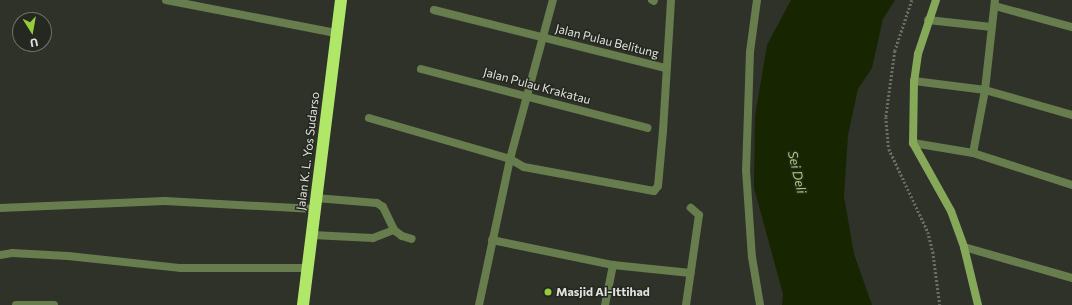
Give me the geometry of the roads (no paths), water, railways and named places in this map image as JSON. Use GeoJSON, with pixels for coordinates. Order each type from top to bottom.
{"type":"FeatureCollection","features":[{"type":"Feature","properties":{"kind":"highway","name":"Jalan K. L. Yos Sudarso"},"geometry":{"type":"LineString","coordinates":[[303,305],[341,0]]}},
{"type":"Feature","properties":{"kind":"street"},"geometry":{"type":"LineString","coordinates":[[166,0],[336,33]]}},
{"type":"Feature","properties":{"kind":"street"},"geometry":{"type":"LineString","coordinates":[[479,305],[510,159],[552,0]]}},
{"type":"Feature","properties":{"kind":"street"},"geometry":{"type":"LineString","coordinates":[[369,118],[510,159],[524,167],[654,191],[658,186],[665,68],[671,0]]}},
{"type":"Feature","properties":{"kind":"street"},"geometry":{"type":"LineString","coordinates":[[757,0],[753,12],[750,52],[746,170],[752,257],[760,305]]}},
{"type":"Feature","properties":{"kind":"street"},"geometry":{"type":"LineString","coordinates":[[936,0],[928,20],[914,81],[913,143],[951,211],[964,247],[978,305]]}},
{"type":"Feature","properties":{"kind":"street"},"geometry":{"type":"LineString","coordinates":[[973,153],[985,90],[995,3],[1072,27]]}},
{"type":"Feature","properties":{"kind":"street","name":"Jalan Pulau Belitung"},"geometry":{"type":"LineString","coordinates":[[434,10],[665,68]]}},
{"type":"Feature","properties":{"kind":"street"},"geometry":{"type":"LineString","coordinates":[[928,20],[992,27]]}},
{"type":"Feature","properties":{"kind":"street","name":"Jalan Pulau Krakatau"},"geometry":{"type":"LineString","coordinates":[[421,70],[526,95],[647,128]]}},
{"type":"Feature","properties":{"kind":"street"},"geometry":{"type":"LineString","coordinates":[[914,81],[985,90],[1072,115]]}},
{"type":"Feature","properties":{"kind":"street"},"geometry":{"type":"LineString","coordinates":[[913,143],[973,153],[1072,185]]}},
{"type":"Feature","properties":{"kind":"street"},"geometry":{"type":"LineString","coordinates":[[0,208],[165,201],[316,204],[377,203],[383,207],[394,230],[402,236],[412,240]]}},
{"type":"Feature","properties":{"kind":"street"},"geometry":{"type":"LineString","coordinates":[[686,305],[698,215],[691,208]]}},
{"type":"Feature","properties":{"kind":"street"},"geometry":{"type":"LineString","coordinates":[[312,235],[373,238],[394,230]]}},
{"type":"Feature","properties":{"kind":"street"},"geometry":{"type":"LineString","coordinates":[[492,240],[613,266],[690,273]]}},
{"type":"Feature","properties":{"kind":"street"},"geometry":{"type":"LineString","coordinates":[[964,247],[1072,278]]}},
{"type":"Feature","properties":{"kind":"street"},"geometry":{"type":"LineString","coordinates":[[0,254],[12,253],[68,256],[181,268],[308,268]]}},
{"type":"Feature","properties":{"kind":"street"},"geometry":{"type":"LineString","coordinates":[[605,305],[613,266]]}},
{"type":"Feature","properties":{"kind":"street"},"geometry":{"type":"LineString","coordinates":[[16,305],[54,305]]}},
{"type":"Feature","properties":{"kind":"water","name":"Sei Deli"},"geometry":{"type":"Polygon","coordinates":[[[791,0],[895,0],[883,19],[872,68],[858,89],[848,135],[844,196],[854,254],[872,305],[782,305],[783,294],[754,188],[755,116],[767,45],[791,0]]]}},
{"type":"Feature","properties":{"kind":"place","name":"Masjid Al-Ittihad"},"geometry":{"type":"Point","coordinates":[548,292]}}]}
